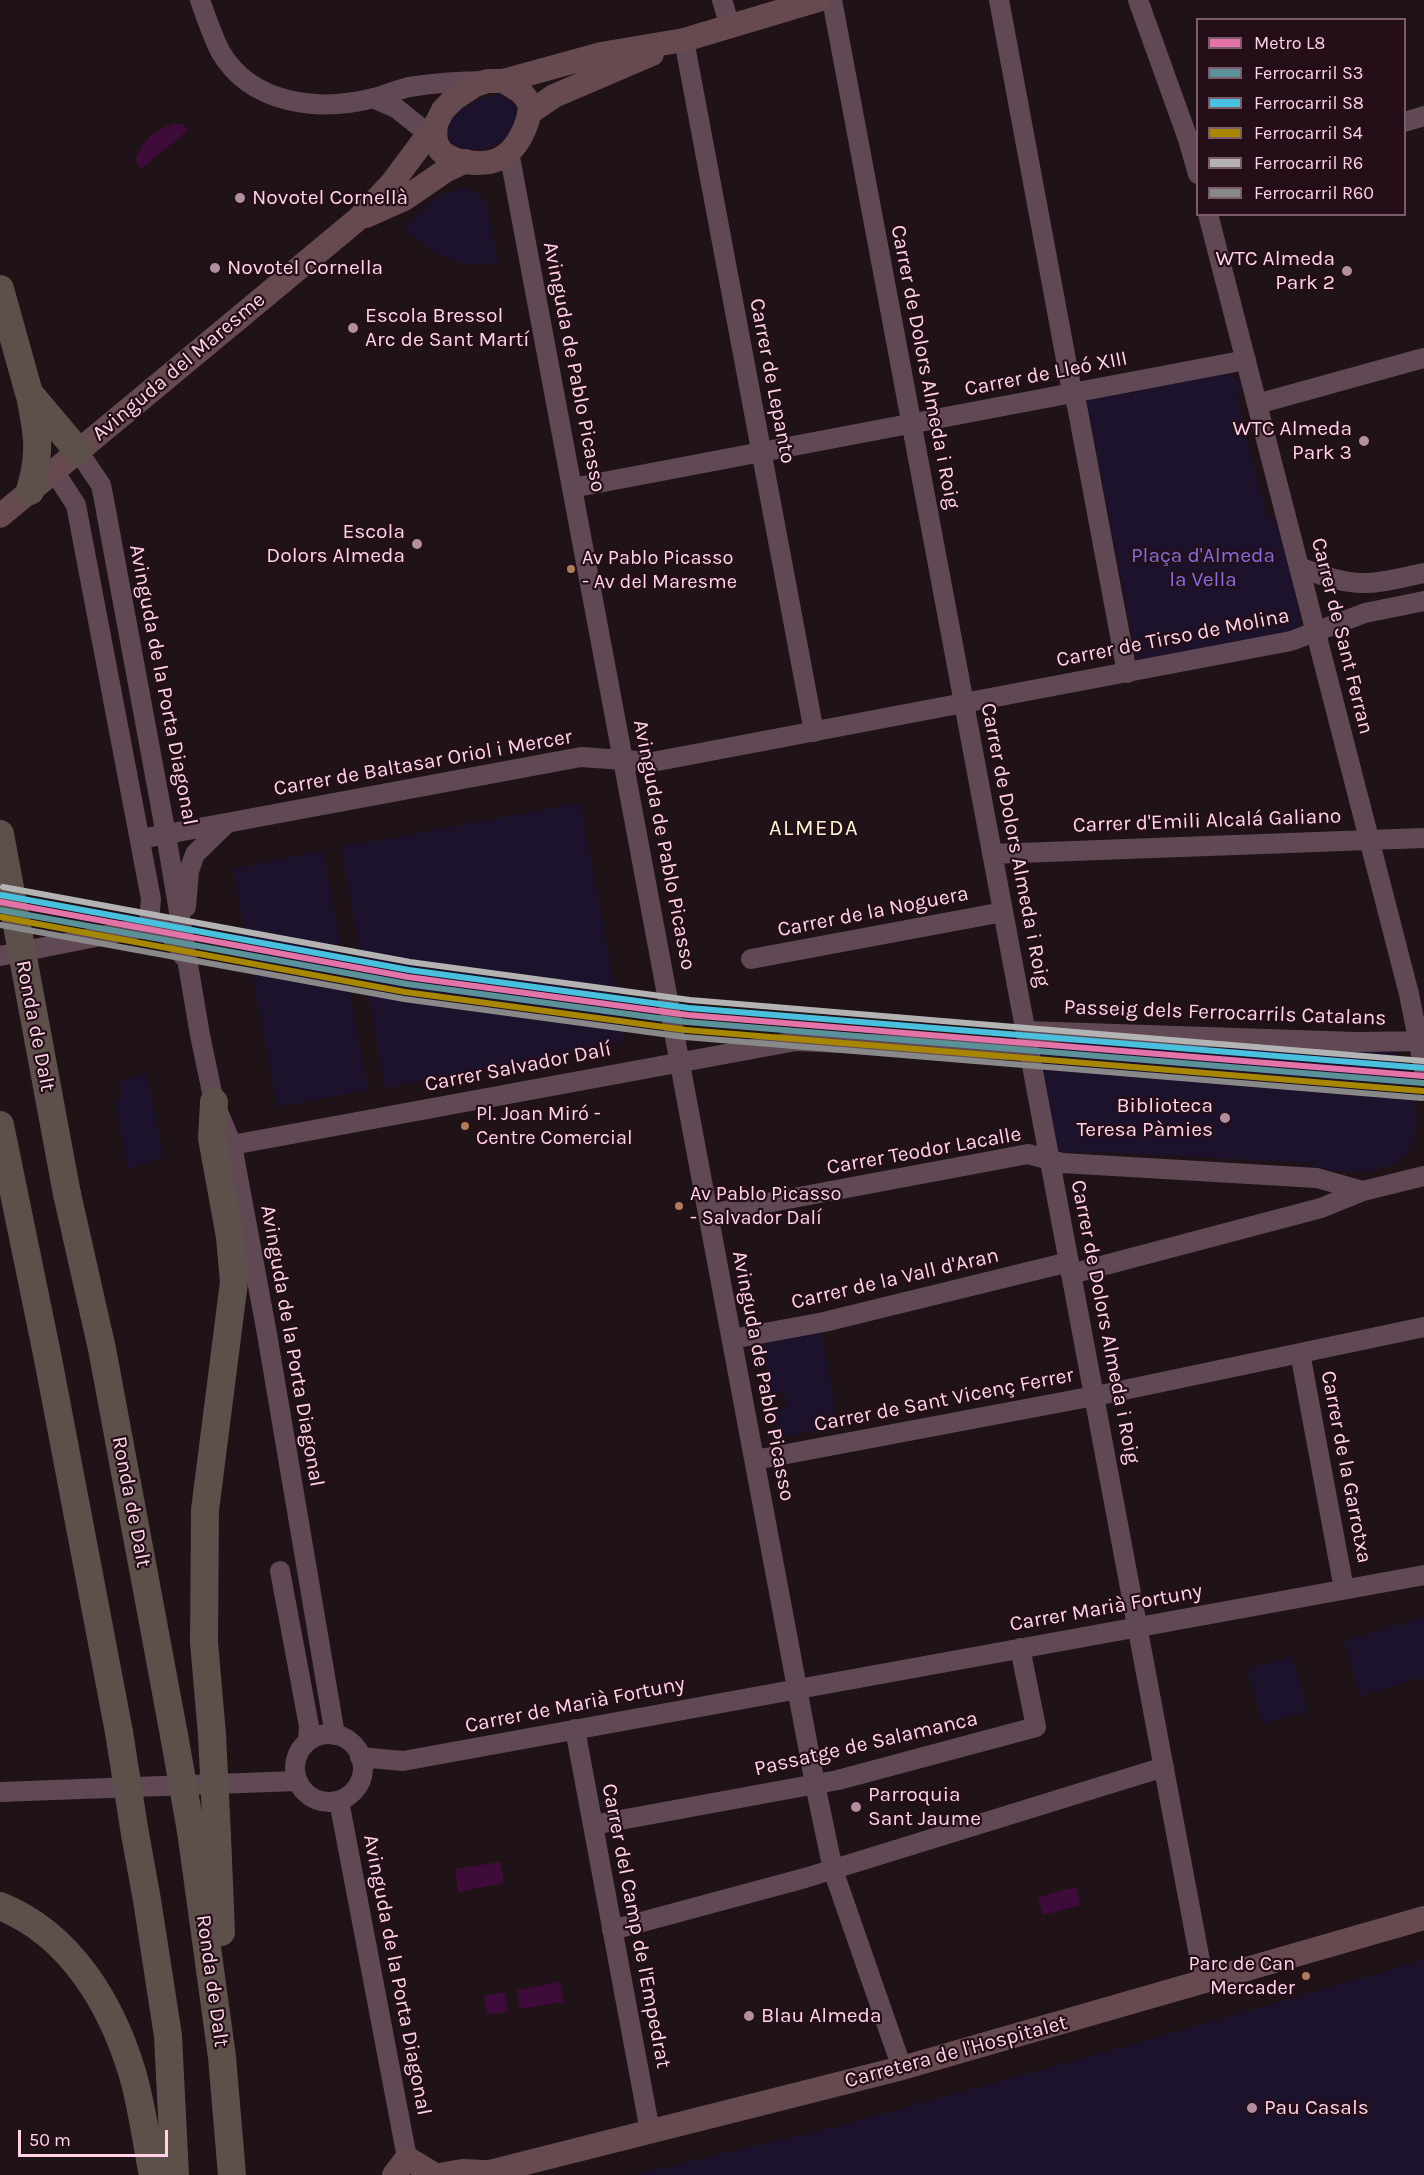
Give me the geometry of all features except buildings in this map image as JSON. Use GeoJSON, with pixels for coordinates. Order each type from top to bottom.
{"type":"FeatureCollection","features":[{"type":"Feature","properties":{"kind":"highway"},"geometry":{"type":"LineString","coordinates":[[0,289],[37,427],[38,455],[30,491]]}},
{"type":"Feature","properties":{"kind":"highway"},"geometry":{"type":"LineString","coordinates":[[29,393],[78,451]]}},
{"type":"Feature","properties":{"kind":"highway","name":"Ronda de Dalt"},"geometry":{"type":"LineString","coordinates":[[0,834],[67,1194],[102,1349],[174,1735],[204,1834],[232,2175]]}},
{"type":"Feature","properties":{"kind":"highway"},"geometry":{"type":"LineString","coordinates":[[204,1834],[212,1735],[204,1642],[205,1510],[234,1282],[230,1237],[212,1138],[214,1102]]}},
{"type":"Feature","properties":{"kind":"highway"},"geometry":{"type":"LineString","coordinates":[[0,1125],[48,1359],[119,1732],[168,2036],[175,2175]]}},
{"type":"Feature","properties":{"kind":"highway"},"geometry":{"type":"LineString","coordinates":[[0,1906],[27,1919],[66,1952],[84,1971],[108,2013],[132,2072],[153,2175]]}},
{"type":"Feature","properties":{"kind":"main road"},"geometry":{"type":"LineString","coordinates":[[529,113],[554,96],[684,40],[818,0]]}},
{"type":"Feature","properties":{"kind":"main road"},"geometry":{"type":"LineString","coordinates":[[358,219],[392,183],[433,132],[443,110],[454,99],[475,85],[601,54],[684,40]]}},
{"type":"Feature","properties":{"kind":"main road"},"geometry":{"type":"LineString","coordinates":[[433,132],[441,151],[452,158],[486,162],[499,159],[509,152],[517,142],[529,113],[529,102],[524,95],[496,81]]}},
{"type":"Feature","properties":{"kind":"main road"},"geometry":{"type":"LineString","coordinates":[[358,219],[404,199],[445,171],[466,161]]}},
{"type":"Feature","properties":{"kind":"main road","name":"Avinguda del Maresme"},"geometry":{"type":"LineString","coordinates":[[0,516],[358,219]]}},
{"type":"Feature","properties":{"kind":"main road","name":"Carretera de l'Hospitalet"},"geometry":{"type":"LineString","coordinates":[[440,2175],[462,2171],[481,2174],[902,2068],[1424,1918]]}},
{"type":"Feature","properties":{"kind":"main road"},"geometry":{"type":"LineString","coordinates":[[400,2166],[435,2175]]}},
{"type":"Feature","properties":{"kind":"street"},"geometry":{"type":"LineString","coordinates":[[200,0],[221,52],[232,68],[247,82],[267,94],[297,103],[331,104],[373,98],[429,84],[496,81]]}},
{"type":"Feature","properties":{"kind":"street"},"geometry":{"type":"LineString","coordinates":[[722,0],[730,26]]}},
{"type":"Feature","properties":{"kind":"street","name":"Carrer de Dolors Almeda i Roig"},"geometry":{"type":"LineString","coordinates":[[832,0],[1204,1982]]}},
{"type":"Feature","properties":{"kind":"street"},"geometry":{"type":"LineString","coordinates":[[999,0],[1127,673]]}},
{"type":"Feature","properties":{"kind":"street"},"geometry":{"type":"LineString","coordinates":[[1138,0],[1188,140],[1196,170]]}},
{"type":"Feature","properties":{"kind":"street","name":"Carrer de Lepanto"},"geometry":{"type":"LineString","coordinates":[[684,40],[814,732]]}},
{"type":"Feature","properties":{"kind":"street"},"geometry":{"type":"LineString","coordinates":[[373,98],[396,108],[433,132]]}},
{"type":"Feature","properties":{"kind":"street"},"geometry":{"type":"LineString","coordinates":[[1406,121],[1424,116]]}},
{"type":"Feature","properties":{"kind":"street","name":"Avinguda de Pablo Picasso"},"geometry":{"type":"LineString","coordinates":[[509,152],[815,1784],[833,1870],[902,2068]]}},
{"type":"Feature","properties":{"kind":"street","name":"Carrer de Sant Ferran"},"geometry":{"type":"LineString","coordinates":[[1209,216],[1410,994],[1421,1042],[1424,1070]]}},
{"type":"Feature","properties":{"kind":"street"},"geometry":{"type":"LineString","coordinates":[[1257,404],[1424,358]]}},
{"type":"Feature","properties":{"kind":"street","name":"Carrer de Lleó XIII"},"geometry":{"type":"LineString","coordinates":[[572,488],[1246,360]]}},
{"type":"Feature","properties":{"kind":"street","name":"Avinguda de la Porta Diagonal"},"geometry":{"type":"LineString","coordinates":[[78,451],[101,485],[166,835],[200,1035],[214,1102],[232,1145],[269,1345],[335,1735]]}},
{"type":"Feature","properties":{"kind":"street"},"geometry":{"type":"LineString","coordinates":[[0,957],[146,927],[149,920],[151,899],[76,505],[54,471]]}},
{"type":"Feature","properties":{"kind":"street"},"geometry":{"type":"LineString","coordinates":[[1299,567],[1330,578],[1357,583],[1370,583],[1424,573]]}},
{"type":"Feature","properties":{"kind":"street","name":"Carrer de Tirso de Molina"},"geometry":{"type":"LineString","coordinates":[[964,704],[1291,642],[1365,613],[1424,601]]}},
{"type":"Feature","properties":{"kind":"street","name":"Carrer de Baltasar Oriol i Mercer"},"geometry":{"type":"LineString","coordinates":[[140,839],[581,757],[652,762],[964,704]]}},
{"type":"Feature","properties":{"kind":"street","name":"Avinguda de la Porta Diagonal"},"geometry":{"type":"LineString","coordinates":[[183,934],[192,860],[200,846],[218,834],[226,823]]}},
{"type":"Feature","properties":{"kind":"street","name":"Carrer d'Emili Alcalá Galiano"},"geometry":{"type":"LineString","coordinates":[[992,854],[1424,837]]}},
{"type":"Feature","properties":{"kind":"street","name":"Carrer de la Noguera"},"geometry":{"type":"LineString","coordinates":[[751,959],[1003,912]]}},
{"type":"Feature","properties":{"kind":"street","name":"Avinguda de la Porta Diagonal"},"geometry":{"type":"LineString","coordinates":[[146,927],[161,928],[169,933],[175,939],[189,969]]}},
{"type":"Feature","properties":{"kind":"street","name":"Passeig dels Ferrocarrils Catalans"},"geometry":{"type":"LineString","coordinates":[[1026,1031],[1345,1042],[1421,1042]]}},
{"type":"Feature","properties":{"kind":"street","name":"Carrer Salvador Dalí"},"geometry":{"type":"LineString","coordinates":[[232,1145],[796,1041],[1029,1052]]}},
{"type":"Feature","properties":{"kind":"street","name":"Carrer Teodor Lacalle"},"geometry":{"type":"LineString","coordinates":[[708,1214],[1028,1154],[1062,1163],[1317,1178],[1363,1191]]}},
{"type":"Feature","properties":{"kind":"street"},"geometry":{"type":"LineString","coordinates":[[1070,1268],[1321,1208],[1363,1191],[1424,1176]]}},
{"type":"Feature","properties":{"kind":"street","name":"Carrer de la Vall d'Aran"},"geometry":{"type":"LineString","coordinates":[[732,1339],[824,1322],[1070,1268]]}},
{"type":"Feature","properties":{"kind":"street","name":"Carrer de Sant Vicenç Ferrer"},"geometry":{"type":"LineString","coordinates":[[754,1460],[1094,1396],[1424,1327]]}},
{"type":"Feature","properties":{"kind":"street","name":"Carrer de la Garrotxa"},"geometry":{"type":"LineString","coordinates":[[1300,1353],[1344,1589]]}},
{"type":"Feature","properties":{"kind":"street"},"geometry":{"type":"LineString","coordinates":[[280,1571],[309,1726],[308,1741]]}},
{"type":"Feature","properties":{"kind":"street","name":"Carrer Marià Fortuny"},"geometry":{"type":"LineString","coordinates":[[797,1688],[1424,1575]]}},
{"type":"Feature","properties":{"kind":"street","name":"Passatge de Salamanca"},"geometry":{"type":"LineString","coordinates":[[593,1826],[815,1784],[1035,1727],[1020,1648]]}},
{"type":"Feature","properties":{"kind":"street","name":"Carrer de Marià Fortuny"},"geometry":{"type":"LineString","coordinates":[[360,1757],[404,1761],[797,1688]]}},
{"type":"Feature","properties":{"kind":"street","name":"Carrer del Camp de l'Empedrat"},"geometry":{"type":"LineString","coordinates":[[575,1729],[650,2131]]}},
{"type":"Feature","properties":{"kind":"street"},"geometry":{"type":"LineString","coordinates":[[318,1735],[335,1735],[353,1743],[362,1765],[360,1782],[355,1790],[339,1801],[328,1802],[308,1795],[297,1781],[296,1772],[298,1755],[308,1741],[318,1735]]}},
{"type":"Feature","properties":{"kind":"street"},"geometry":{"type":"LineString","coordinates":[[612,1930],[833,1870],[1164,1767]]}},
{"type":"Feature","properties":{"kind":"street"},"geometry":{"type":"LineString","coordinates":[[0,1792],[297,1781]]}},
{"type":"Feature","properties":{"kind":"street","name":"Avinguda de la Porta Diagonal"},"geometry":{"type":"LineString","coordinates":[[339,1801],[400,2166]]}},
{"type":"Feature","properties":{"kind":"green space"},"geometry":{"type":"Polygon","coordinates":[[[504,94],[520,109],[512,133],[507,139],[492,146],[473,149],[456,146],[450,142],[448,132],[455,115],[473,102],[504,94]]]}},
{"type":"Feature","properties":{"kind":"green space"},"geometry":{"type":"Polygon","coordinates":[[[464,188],[475,192],[487,203],[498,263],[464,264],[432,252],[403,227],[439,197],[455,189],[464,188]]]}},
{"type":"Feature","properties":{"kind":"green space","name":"Plaça d'Almeda la Vella"},"geometry":{"type":"Polygon","coordinates":[[[1228,373],[1238,380],[1243,390],[1236,398],[1267,516],[1277,522],[1300,614],[1300,624],[1294,634],[1136,663],[1131,658],[1127,642],[1133,641],[1090,418],[1085,418],[1083,398],[1228,373]]]}},
{"type":"Feature","properties":{"kind":"green space"},"geometry":{"type":"Polygon","coordinates":[[[580,803],[625,1042],[385,1088],[341,847],[580,803]]]}},
{"type":"Feature","properties":{"kind":"green space"},"geometry":{"type":"Polygon","coordinates":[[[323,851],[368,1090],[277,1107],[233,869],[323,851]]]}},
{"type":"Feature","properties":{"kind":"green space"},"geometry":{"type":"Polygon","coordinates":[[[1044,1040],[1389,1049],[1404,1061],[1409,1072],[1417,1120],[1414,1139],[1404,1155],[1396,1162],[1387,1167],[1366,1172],[1313,1169],[1313,1163],[1074,1151],[1074,1157],[1057,1152],[1037,1049],[1044,1040]]]}},
{"type":"Feature","properties":{"kind":"green space"},"geometry":{"type":"Polygon","coordinates":[[[146,1073],[163,1156],[128,1170],[115,1102],[122,1096],[119,1082],[146,1073]]]}},
{"type":"Feature","properties":{"kind":"green space"},"geometry":{"type":"Polygon","coordinates":[[[821,1329],[838,1426],[779,1438],[774,1410],[787,1407],[784,1392],[771,1394],[761,1341],[821,1329]]]}},
{"type":"Feature","properties":{"kind":"green space"},"geometry":{"type":"Polygon","coordinates":[[[1424,1617],[1424,1677],[1360,1696],[1344,1641],[1424,1617]]]}},
{"type":"Feature","properties":{"kind":"green space"},"geometry":{"type":"Polygon","coordinates":[[[1292,1656],[1308,1711],[1263,1724],[1247,1669],[1292,1656]]]}},
{"type":"Feature","properties":{"kind":"green space","name":"Parc de Can Mercader"},"geometry":{"type":"Polygon","coordinates":[[[1424,1960],[1424,2175],[632,2175],[831,2128],[1424,1960]]]}},
{"type":"Feature","properties":{"kind":"shaded area"},"geometry":{"type":"Polygon","coordinates":[[[174,124],[182,124],[188,130],[141,169],[135,162],[144,143],[154,133],[174,124]]]}},
{"type":"Feature","properties":{"kind":"shaded area"},"geometry":{"type":"Polygon","coordinates":[[[500,1862],[504,1883],[458,1892],[455,1869],[500,1862]]]}},
{"type":"Feature","properties":{"kind":"shaded area"},"geometry":{"type":"Polygon","coordinates":[[[1076,1887],[1081,1905],[1043,1915],[1038,1897],[1076,1887]]]}},
{"type":"Feature","properties":{"kind":"shaded area"},"geometry":{"type":"Polygon","coordinates":[[[560,1982],[563,2002],[520,2009],[517,1990],[560,1982]]]}},
{"type":"Feature","properties":{"kind":"shaded area"},"geometry":{"type":"Polygon","coordinates":[[[504,1992],[508,2012],[487,2015],[484,1996],[504,1992]]]}},
{"type":"Feature","properties":{"kind":"metro line","name":"L8"},"geometry":{"type":"LineString","coordinates":[[0,902],[408,977],[688,1015],[1424,1076]]}},
{"type":"Feature","properties":{"kind":"rail line","name":"R6"},"geometry":{"type":"LineString","coordinates":[[3,887],[410,962],[690,1000],[1424,1061]]}},
{"type":"Feature","properties":{"kind":"rail line","name":"S8"},"geometry":{"type":"LineString","coordinates":[[1,895],[409,970],[689,1008],[1424,1068]]}},
{"type":"Feature","properties":{"kind":"rail line","name":"S3"},"geometry":{"type":"LineString","coordinates":[[0,910],[407,984],[687,1022],[1423,1083]]}},
{"type":"Feature","properties":{"kind":"rail line","name":"S4"},"geometry":{"type":"LineString","coordinates":[[0,917],[405,992],[686,1030],[1423,1091]]}},
{"type":"Feature","properties":{"kind":"rail line","name":"R60"},"geometry":{"type":"LineString","coordinates":[[0,925],[404,999],[685,1037],[1422,1098]]}},
{"type":"Feature","properties":{"kind":"place","name":"Novotel Cornellà"},"geometry":{"type":"Point","coordinates":[240,198]}},
{"type":"Feature","properties":{"kind":"place","name":"Novotel Cornella"},"geometry":{"type":"Point","coordinates":[215,268]}},
{"type":"Feature","properties":{"kind":"place","name":"WTC Almeda Park 2"},"geometry":{"type":"Point","coordinates":[1347,271]}},
{"type":"Feature","properties":{"kind":"place","name":"Escola Bressol Arc de Sant Martí"},"geometry":{"type":"Point","coordinates":[353,328]}},
{"type":"Feature","properties":{"kind":"place","name":"WTC Almeda Park 3"},"geometry":{"type":"Point","coordinates":[1364,441]}},
{"type":"Feature","properties":{"kind":"place","name":"Escola Dolors Almeda"},"geometry":{"type":"Point","coordinates":[417,544]}},
{"type":"Feature","properties":{"kind":"place","name":"Av Pablo Picasso - Av del Maresme"},"geometry":{"type":"Point","coordinates":[571,569]}},
{"type":"Feature","properties":{"kind":"place","name":"Biblioteca Teresa Pàmies"},"geometry":{"type":"Point","coordinates":[1225,1118]}},
{"type":"Feature","properties":{"kind":"place","name":"Pl. Joan Miró - Centre Comercial"},"geometry":{"type":"Point","coordinates":[465,1126]}},
{"type":"Feature","properties":{"kind":"place","name":"Av Pablo Picasso - Salvador Dalí"},"geometry":{"type":"Point","coordinates":[679,1206]}},
{"type":"Feature","properties":{"kind":"place","name":"Parroquia Sant Jaume"},"geometry":{"type":"Point","coordinates":[856,1807]}},
{"type":"Feature","properties":{"kind":"place","name":"Parc de Can Mercader"},"geometry":{"type":"Point","coordinates":[1306,1976]}},
{"type":"Feature","properties":{"kind":"place","name":"Blau Almeda"},"geometry":{"type":"Point","coordinates":[749,2016]}},
{"type":"Feature","properties":{"kind":"place","name":"Pau Casals"},"geometry":{"type":"Point","coordinates":[1252,2108]}},
{"type":"Feature","properties":{"kind":"district","name":"ALMEDA"},"geometry":{"type":"Point","coordinates":[814,829]}}]}
